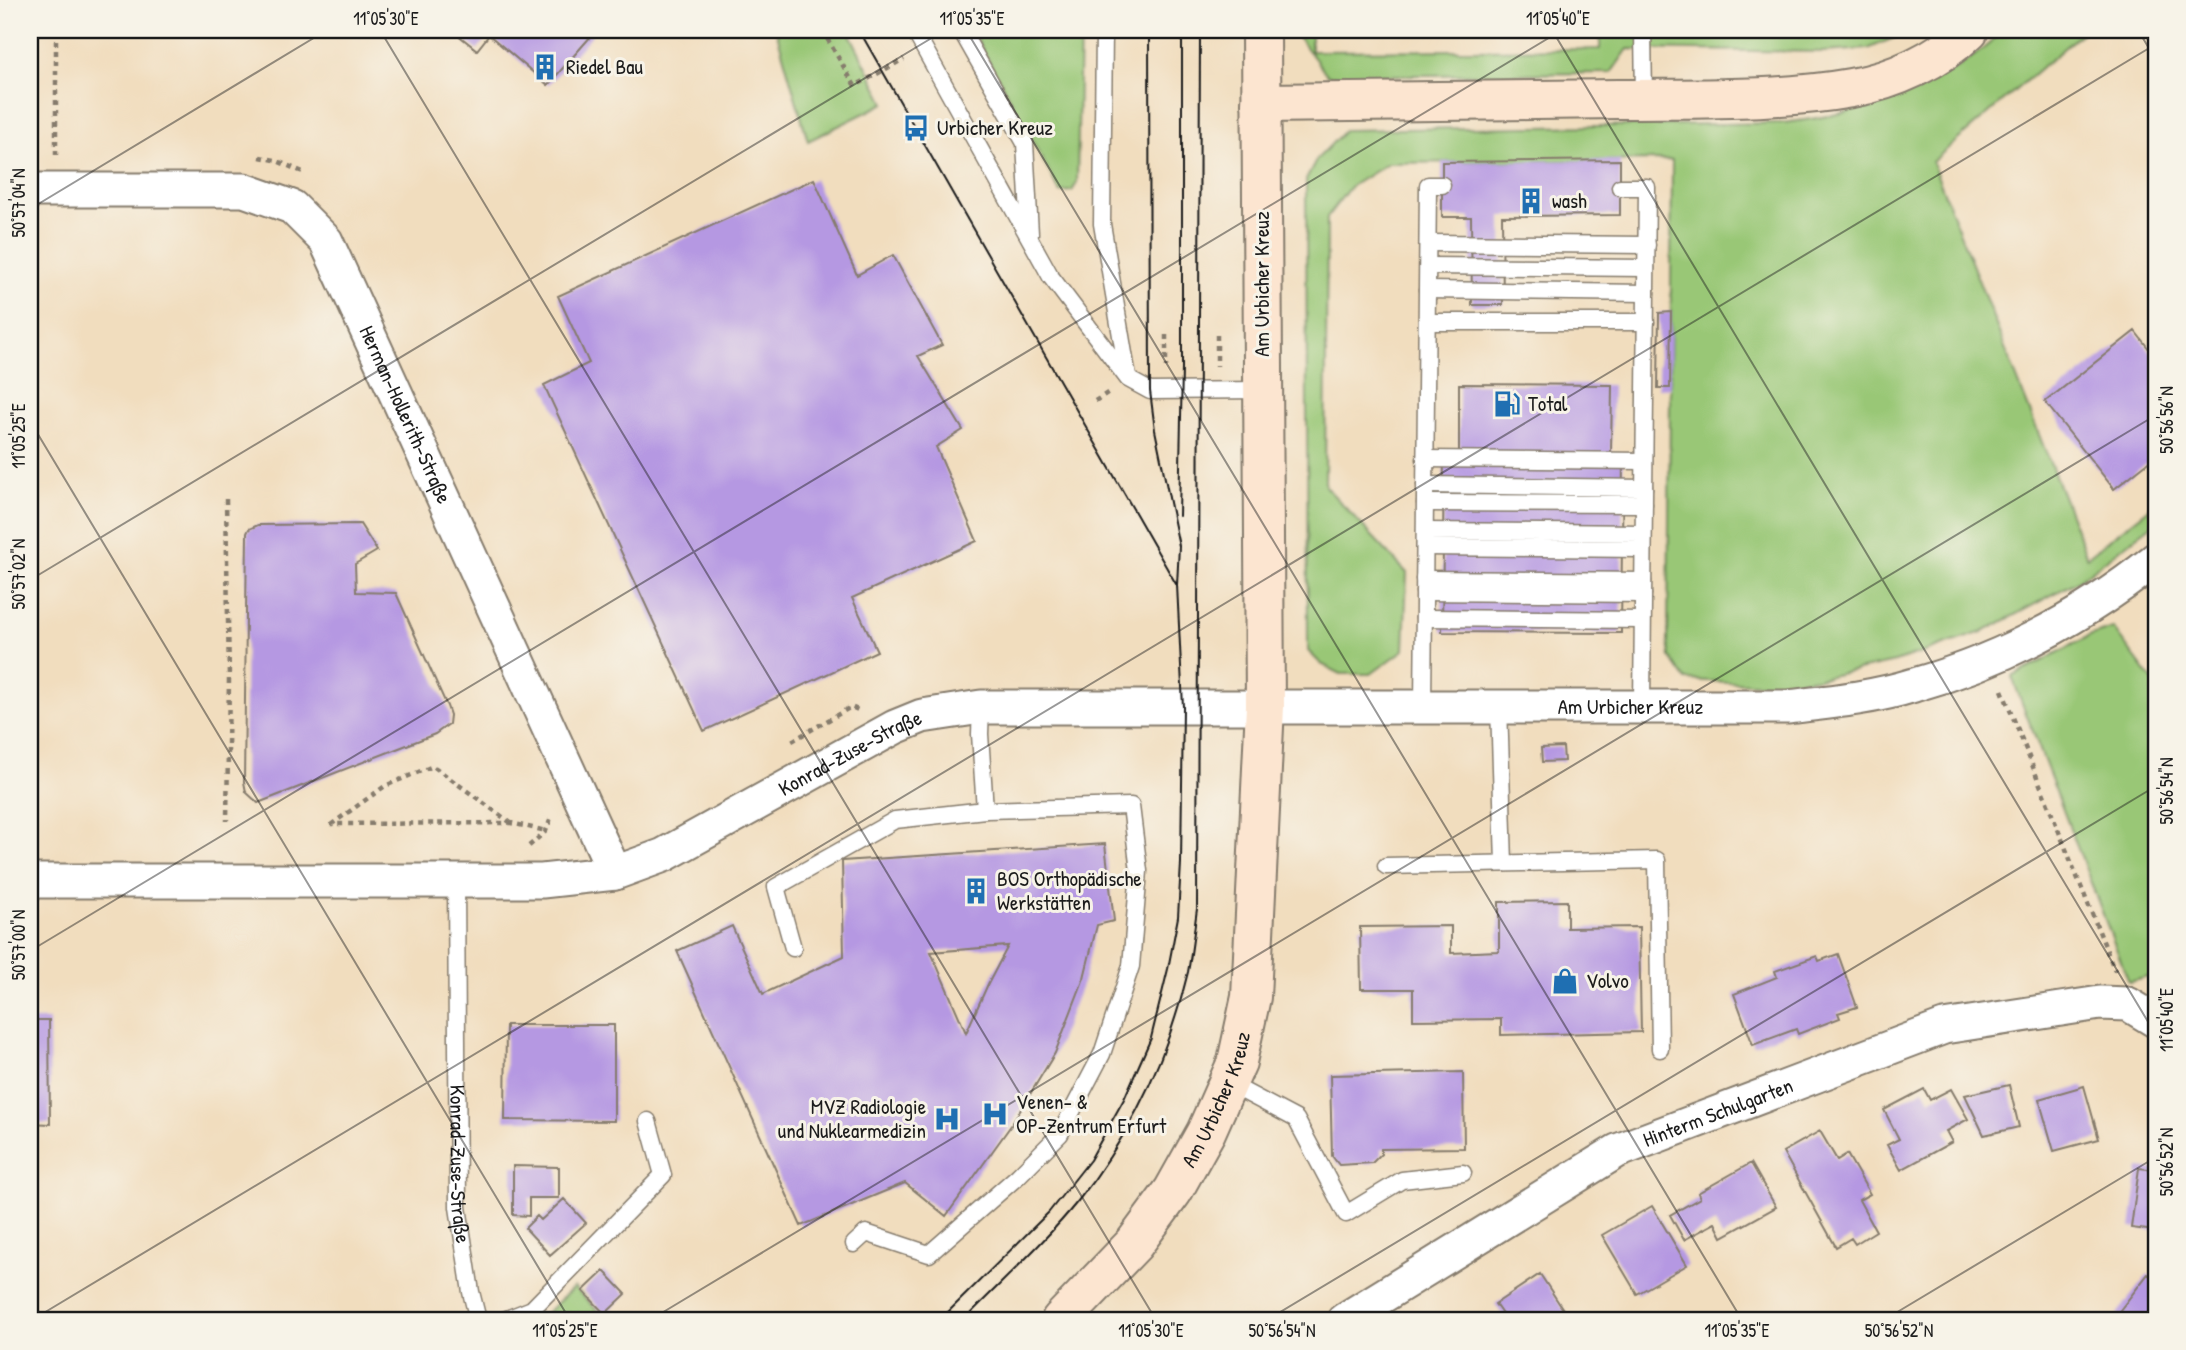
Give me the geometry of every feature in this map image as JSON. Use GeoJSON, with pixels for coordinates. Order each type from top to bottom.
{"type":"FeatureCollection","features":[{"type":"Feature","properties":{"kind":"main road","name":"Am Urbicher Kreuz"},"geometry":{"type":"LineString","coordinates":[[1061,1320],[1134,1244],[1173,1191],[1206,1132],[1237,1062],[1251,997],[1265,706],[1261,30]]}},
{"type":"Feature","properties":{"kind":"main road"},"geometry":{"type":"LineString","coordinates":[[1261,103],[1644,99],[1807,94],[1854,88],[1912,69],[1960,39],[1969,30]]}},
{"type":"Feature","properties":{"kind":"street","name":"Herman-Hollerith-Straße"},"geometry":{"type":"LineString","coordinates":[[30,190],[244,190],[292,207],[326,241],[615,873]]}},
{"type":"Feature","properties":{"kind":"street","name":"Am Urbicher Kreuz"},"geometry":{"type":"LineString","coordinates":[[1265,706],[1787,707],[1849,699],[1913,686],[1990,660],[2062,622],[2131,579],[2156,559]]}},
{"type":"Feature","properties":{"kind":"street","name":"Konrad-Zuse-Straße"},"geometry":{"type":"LineString","coordinates":[[30,881],[542,881],[615,873],[664,855],[895,727],[922,716],[981,707],[1265,706]]}},
{"type":"Feature","properties":{"kind":"street"},"geometry":{"type":"LineString","coordinates":[[2142,1001],[2156,1021]]}},
{"type":"Feature","properties":{"kind":"street","name":"Hinterm Schulgarten"},"geometry":{"type":"LineString","coordinates":[[1344,1320],[1617,1151],[1944,1027],[2100,1003],[2142,1001]]}},
{"type":"Feature","properties":{"kind":"lane"},"geometry":{"type":"LineString","coordinates":[[914,30],[1051,277],[1128,379],[1150,391],[1263,390]]}},
{"type":"Feature","properties":{"kind":"lane"},"geometry":{"type":"LineString","coordinates":[[961,30],[1025,144],[1031,240]]}},
{"type":"Feature","properties":{"kind":"lane"},"geometry":{"type":"LineString","coordinates":[[1104,30],[1102,224],[1128,379]]}},
{"type":"Feature","properties":{"kind":"lane"},"geometry":{"type":"LineString","coordinates":[[1643,30],[1644,99]]}},
{"type":"Feature","properties":{"kind":"lane"},"geometry":{"type":"LineString","coordinates":[[1423,706],[1429,185],[1442,185]]}},
{"type":"Feature","properties":{"kind":"lane"},"geometry":{"type":"LineString","coordinates":[[1620,187],[1647,187],[1642,706]]}},
{"type":"Feature","properties":{"kind":"lane"},"geometry":{"type":"LineString","coordinates":[[1428,243],[1647,245]]}},
{"type":"Feature","properties":{"kind":"lane"},"geometry":{"type":"LineString","coordinates":[[1428,266],[1647,268]]}},
{"type":"Feature","properties":{"kind":"lane"},"geometry":{"type":"LineString","coordinates":[[1427,290],[1646,293]]}},
{"type":"Feature","properties":{"kind":"lane"},"geometry":{"type":"LineString","coordinates":[[1428,322],[1646,322]]}},
{"type":"Feature","properties":{"kind":"lane"},"geometry":{"type":"LineString","coordinates":[[1425,459],[1644,461]]}},
{"type":"Feature","properties":{"kind":"lane"},"geometry":{"type":"LineString","coordinates":[[1425,485],[1644,488]]}},
{"type":"Feature","properties":{"kind":"lane"},"geometry":{"type":"LineString","coordinates":[[1425,503],[1644,505]]}},
{"type":"Feature","properties":{"kind":"lane"},"geometry":{"type":"LineString","coordinates":[[1425,539],[1643,541]]}},
{"type":"Feature","properties":{"kind":"lane"},"geometry":{"type":"LineString","coordinates":[[1424,585],[1643,587]]}},
{"type":"Feature","properties":{"kind":"lane"},"geometry":{"type":"LineString","coordinates":[[1424,618],[1642,620]]}},
{"type":"Feature","properties":{"kind":"lane"},"geometry":{"type":"LineString","coordinates":[[1499,706],[1504,863]]}},
{"type":"Feature","properties":{"kind":"lane"},"geometry":{"type":"LineString","coordinates":[[981,707],[985,810]]}},
{"type":"Feature","properties":{"kind":"lane"},"geometry":{"type":"LineString","coordinates":[[793,948],[776,887],[895,820],[985,810],[1131,806],[1139,871],[1131,966],[1102,1054],[1060,1134],[1018,1176],[929,1254],[866,1233],[854,1244]]}},
{"type":"Feature","properties":{"kind":"lane"},"geometry":{"type":"LineString","coordinates":[[1386,866],[1657,860],[1660,1049]]}},
{"type":"Feature","properties":{"kind":"lane","name":"Konrad-Zuse-Straße"},"geometry":{"type":"LineString","coordinates":[[443,880],[458,1207],[478,1320]]}},
{"type":"Feature","properties":{"kind":"lane"},"geometry":{"type":"LineString","coordinates":[[1228,1083],[1296,1119],[1346,1214],[1402,1180],[1463,1173]]}},
{"type":"Feature","properties":{"kind":"lane"},"geometry":{"type":"LineString","coordinates":[[504,1320],[532,1309],[663,1175],[648,1121]]}},
{"type":"Feature","properties":{"kind":"path"},"geometry":{"type":"LineString","coordinates":[[56,30],[57,156]]}},
{"type":"Feature","properties":{"kind":"path"},"geometry":{"type":"LineString","coordinates":[[822,30],[855,86]]}},
{"type":"Feature","properties":{"kind":"path"},"geometry":{"type":"LineString","coordinates":[[1166,335],[1166,367]]}},
{"type":"Feature","properties":{"kind":"path"},"geometry":{"type":"LineString","coordinates":[[1217,335],[1217,367]]}},
{"type":"Feature","properties":{"kind":"path"},"geometry":{"type":"LineString","coordinates":[[226,499],[229,678],[227,821]]}},
{"type":"Feature","properties":{"kind":"path"},"geometry":{"type":"LineString","coordinates":[[1990,660],[2142,1001]]}},
{"type":"Feature","properties":{"kind":"path"},"geometry":{"type":"LineString","coordinates":[[511,823],[433,766],[385,786],[332,824],[511,823],[546,831]]}},
{"type":"Feature","properties":{"kind":"path"},"geometry":{"type":"LineString","coordinates":[[528,846],[546,831],[551,821],[552,809]]}},
{"type":"Feature","properties":{"kind":"green space"},"geometry":{"type":"Polygon","coordinates":[[[776,30],[848,30],[885,103],[808,141],[776,30]]]}},
{"type":"Feature","properties":{"kind":"green space"},"geometry":{"type":"Polygon","coordinates":[[[972,30],[1080,30],[1077,183],[1072,191],[1060,192],[972,30]]]}},
{"type":"Feature","properties":{"kind":"green space"},"geometry":{"type":"Polygon","coordinates":[[[1296,30],[1311,30],[1311,51],[1600,49],[1600,30],[1912,30],[1868,49],[1823,52],[1628,49],[1611,73],[1328,76],[1296,34],[1296,30]]]}},
{"type":"Feature","properties":{"kind":"green space"},"geometry":{"type":"Polygon","coordinates":[[[2004,30],[2085,30],[1932,162],[2087,557],[2156,503],[2156,522],[2078,581],[1985,631],[1895,662],[1825,677],[1772,684],[1686,680],[1670,657],[1668,640],[1672,160],[1388,163],[1350,187],[1327,217],[1325,486],[1407,573],[1404,650],[1371,674],[1341,674],[1321,664],[1308,651],[1306,180],[1317,159],[1345,130],[1783,123],[1814,119],[1873,105],[1929,83],[1981,51],[2004,30]]]}},
{"type":"Feature","properties":{"kind":"green space"},"geometry":{"type":"Polygon","coordinates":[[[2113,628],[2156,686],[2156,975],[2129,982],[2012,677],[2089,636],[2113,628]]]}},
{"type":"Feature","properties":{"kind":"green space"},"geometry":{"type":"Polygon","coordinates":[[[574,1287],[607,1320],[537,1320],[541,1318],[574,1287]]]}},
{"type":"Feature","properties":{"kind":"building","name":"Riedel Bau"},"geometry":{"type":"Polygon","coordinates":[[[452,30],[586,30],[592,35],[548,85],[489,35],[477,50],[452,30]]]}},
{"type":"Feature","properties":{"kind":"building","name":"wash"},"geometry":{"type":"Polygon","coordinates":[[[1620,160],[1620,215],[1502,216],[1503,305],[1472,305],[1471,217],[1442,217],[1442,162],[1620,160]]]}},
{"type":"Feature","properties":{"kind":"building"},"geometry":{"type":"Polygon","coordinates":[[[814,179],[857,275],[893,255],[942,345],[918,356],[963,430],[936,447],[977,541],[852,598],[877,651],[704,731],[544,385],[589,363],[558,296],[814,179]]]}},
{"type":"Feature","properties":{"kind":"building"},"geometry":{"type":"Polygon","coordinates":[[[1671,312],[1670,388],[1658,388],[1659,313],[1671,312]]]}},
{"type":"Feature","properties":{"kind":"building"},"geometry":{"type":"Polygon","coordinates":[[[2135,331],[2156,358],[2156,456],[2114,489],[2045,402],[2135,331]]]}},
{"type":"Feature","properties":{"kind":"building"},"geometry":{"type":"Polygon","coordinates":[[[1459,384],[1612,385],[1611,454],[1623,454],[1621,633],[1442,632],[1444,452],[1459,452],[1459,384]]]}},
{"type":"Feature","properties":{"kind":"building"},"geometry":{"type":"Polygon","coordinates":[[[360,524],[377,551],[355,564],[356,592],[396,593],[447,706],[449,724],[435,734],[258,803],[246,792],[244,782],[247,533],[258,525],[360,524]]]}},
{"type":"Feature","properties":{"kind":"building"},"geometry":{"type":"Polygon","coordinates":[[[1563,747],[1564,761],[1542,762],[1541,748],[1563,747]]]}},
{"type":"Feature","properties":{"kind":"building"},"geometry":{"type":"Polygon","coordinates":[[[1105,844],[1114,921],[1097,925],[1084,978],[1055,1053],[1012,1124],[946,1216],[905,1183],[801,1226],[677,951],[732,926],[763,994],[844,956],[842,861],[1105,844]],[[1008,946],[931,952],[966,1033],[1008,946]]]}},
{"type":"Feature","properties":{"kind":"building"},"geometry":{"type":"Polygon","coordinates":[[[1567,901],[1567,928],[1639,927],[1641,1032],[1501,1035],[1501,1019],[1413,1020],[1413,989],[1361,989],[1360,927],[1451,926],[1451,953],[1499,951],[1499,902],[1567,901]]]}},
{"type":"Feature","properties":{"kind":"building"},"geometry":{"type":"Polygon","coordinates":[[[1838,954],[1857,1007],[1838,1013],[1840,1018],[1798,1034],[1796,1029],[1753,1045],[1734,994],[1777,977],[1775,971],[1817,956],[1819,961],[1838,954]]]}},
{"type":"Feature","properties":{"kind":"building"},"geometry":{"type":"Polygon","coordinates":[[[30,1020],[49,1020],[50,1124],[30,1123],[30,1020]]]}},
{"type":"Feature","properties":{"kind":"building"},"geometry":{"type":"Polygon","coordinates":[[[506,1025],[614,1025],[614,1121],[505,1120],[506,1025]]]}},
{"type":"Feature","properties":{"kind":"building"},"geometry":{"type":"Polygon","coordinates":[[[1463,1072],[1464,1148],[1381,1149],[1381,1154],[1372,1163],[1339,1165],[1332,1156],[1330,1075],[1463,1072]]]}},
{"type":"Feature","properties":{"kind":"building"},"geometry":{"type":"Polygon","coordinates":[[[2009,1085],[2019,1127],[1984,1135],[1965,1095],[2009,1085]]]}},
{"type":"Feature","properties":{"kind":"building"},"geometry":{"type":"Polygon","coordinates":[[[2084,1086],[2099,1139],[2054,1151],[2039,1099],[2084,1086]]]}},
{"type":"Feature","properties":{"kind":"building"},"geometry":{"type":"Polygon","coordinates":[[[1924,1089],[1930,1100],[1951,1089],[1968,1119],[1946,1131],[1952,1142],[1901,1170],[1887,1145],[1899,1139],[1884,1110],[1924,1089]]]}},
{"type":"Feature","properties":{"kind":"building"},"geometry":{"type":"Polygon","coordinates":[[[1820,1131],[1837,1160],[1847,1154],[1870,1194],[1859,1200],[1876,1231],[1855,1244],[1851,1238],[1836,1247],[1783,1152],[1820,1131]]]}},
{"type":"Feature","properties":{"kind":"building"},"geometry":{"type":"Polygon","coordinates":[[[1751,1163],[1776,1207],[1722,1237],[1715,1223],[1684,1240],[1670,1215],[1700,1198],[1698,1193],[1751,1163]]]}},
{"type":"Feature","properties":{"kind":"building"},"geometry":{"type":"Polygon","coordinates":[[[513,1166],[559,1167],[559,1198],[529,1198],[529,1216],[513,1215],[513,1166]]]}},
{"type":"Feature","properties":{"kind":"building"},"geometry":{"type":"Polygon","coordinates":[[[2139,1168],[2156,1170],[2156,1231],[2131,1228],[2139,1168]]]}},
{"type":"Feature","properties":{"kind":"building"},"geometry":{"type":"Polygon","coordinates":[[[564,1199],[586,1223],[550,1255],[525,1228],[537,1216],[541,1220],[564,1199]]]}},
{"type":"Feature","properties":{"kind":"building"},"geometry":{"type":"Polygon","coordinates":[[[1652,1206],[1687,1265],[1637,1294],[1602,1235],[1652,1206]]]}},
{"type":"Feature","properties":{"kind":"building"},"geometry":{"type":"Polygon","coordinates":[[[604,1271],[626,1294],[605,1314],[583,1291],[604,1271]]]}},
{"type":"Feature","properties":{"kind":"building"},"geometry":{"type":"Polygon","coordinates":[[[1540,1274],[1570,1320],[1506,1320],[1495,1304],[1540,1274]]]}},
{"type":"Feature","properties":{"kind":"building"},"geometry":{"type":"Polygon","coordinates":[[[2148,1274],[2156,1280],[2156,1320],[2125,1320],[2117,1314],[2148,1274]]]}},
{"type":"Feature","properties":{"kind":"tram line"},"geometry":{"type":"LineString","coordinates":[[859,30],[1176,584]]}},
{"type":"Feature","properties":{"kind":"tram line"},"geometry":{"type":"LineString","coordinates":[[940,1320],[1049,1212],[1090,1160],[1124,1099],[1151,1038],[1178,917],[1183,707],[1177,585],[1179,546],[1155,430],[1150,391],[1149,30]]}},
{"type":"Feature","properties":{"kind":"tram line"},"geometry":{"type":"LineString","coordinates":[[1179,516],[1182,30]]}},
{"type":"Feature","properties":{"kind":"tram line"},"geometry":{"type":"LineString","coordinates":[[964,1320],[1065,1217],[1115,1149],[1158,1064],[1170,1034],[1188,972],[1197,909],[1200,30]]}},
{"type":"Feature","properties":{"kind":"place","name":"Riedel Bau"},"geometry":{"type":"Point","coordinates":[545,67]}},
{"type":"Feature","properties":{"kind":"place","name":"Urbicher Kreuz"},"geometry":{"type":"Point","coordinates":[916,128]}},
{"type":"Feature","properties":{"kind":"place","name":"wash"},"geometry":{"type":"Point","coordinates":[1531,201]}},
{"type":"Feature","properties":{"kind":"place","name":"Total"},"geometry":{"type":"Point","coordinates":[1507,404]}},
{"type":"Feature","properties":{"kind":"place","name":"BOS Orthopädische Werkstätten"},"geometry":{"type":"Point","coordinates":[976,891]}},
{"type":"Feature","properties":{"kind":"place","name":"Volvo"},"geometry":{"type":"Point","coordinates":[1565,981]}},
{"type":"Feature","properties":{"kind":"place","name":"Venen- & OP-Zentrum Erfurt"},"geometry":{"type":"Point","coordinates":[995,1114]}},
{"type":"Feature","properties":{"kind":"place","name":"MVZ Radiologie und Nuklearmedizin"},"geometry":{"type":"Point","coordinates":[947,1119]}}]}
